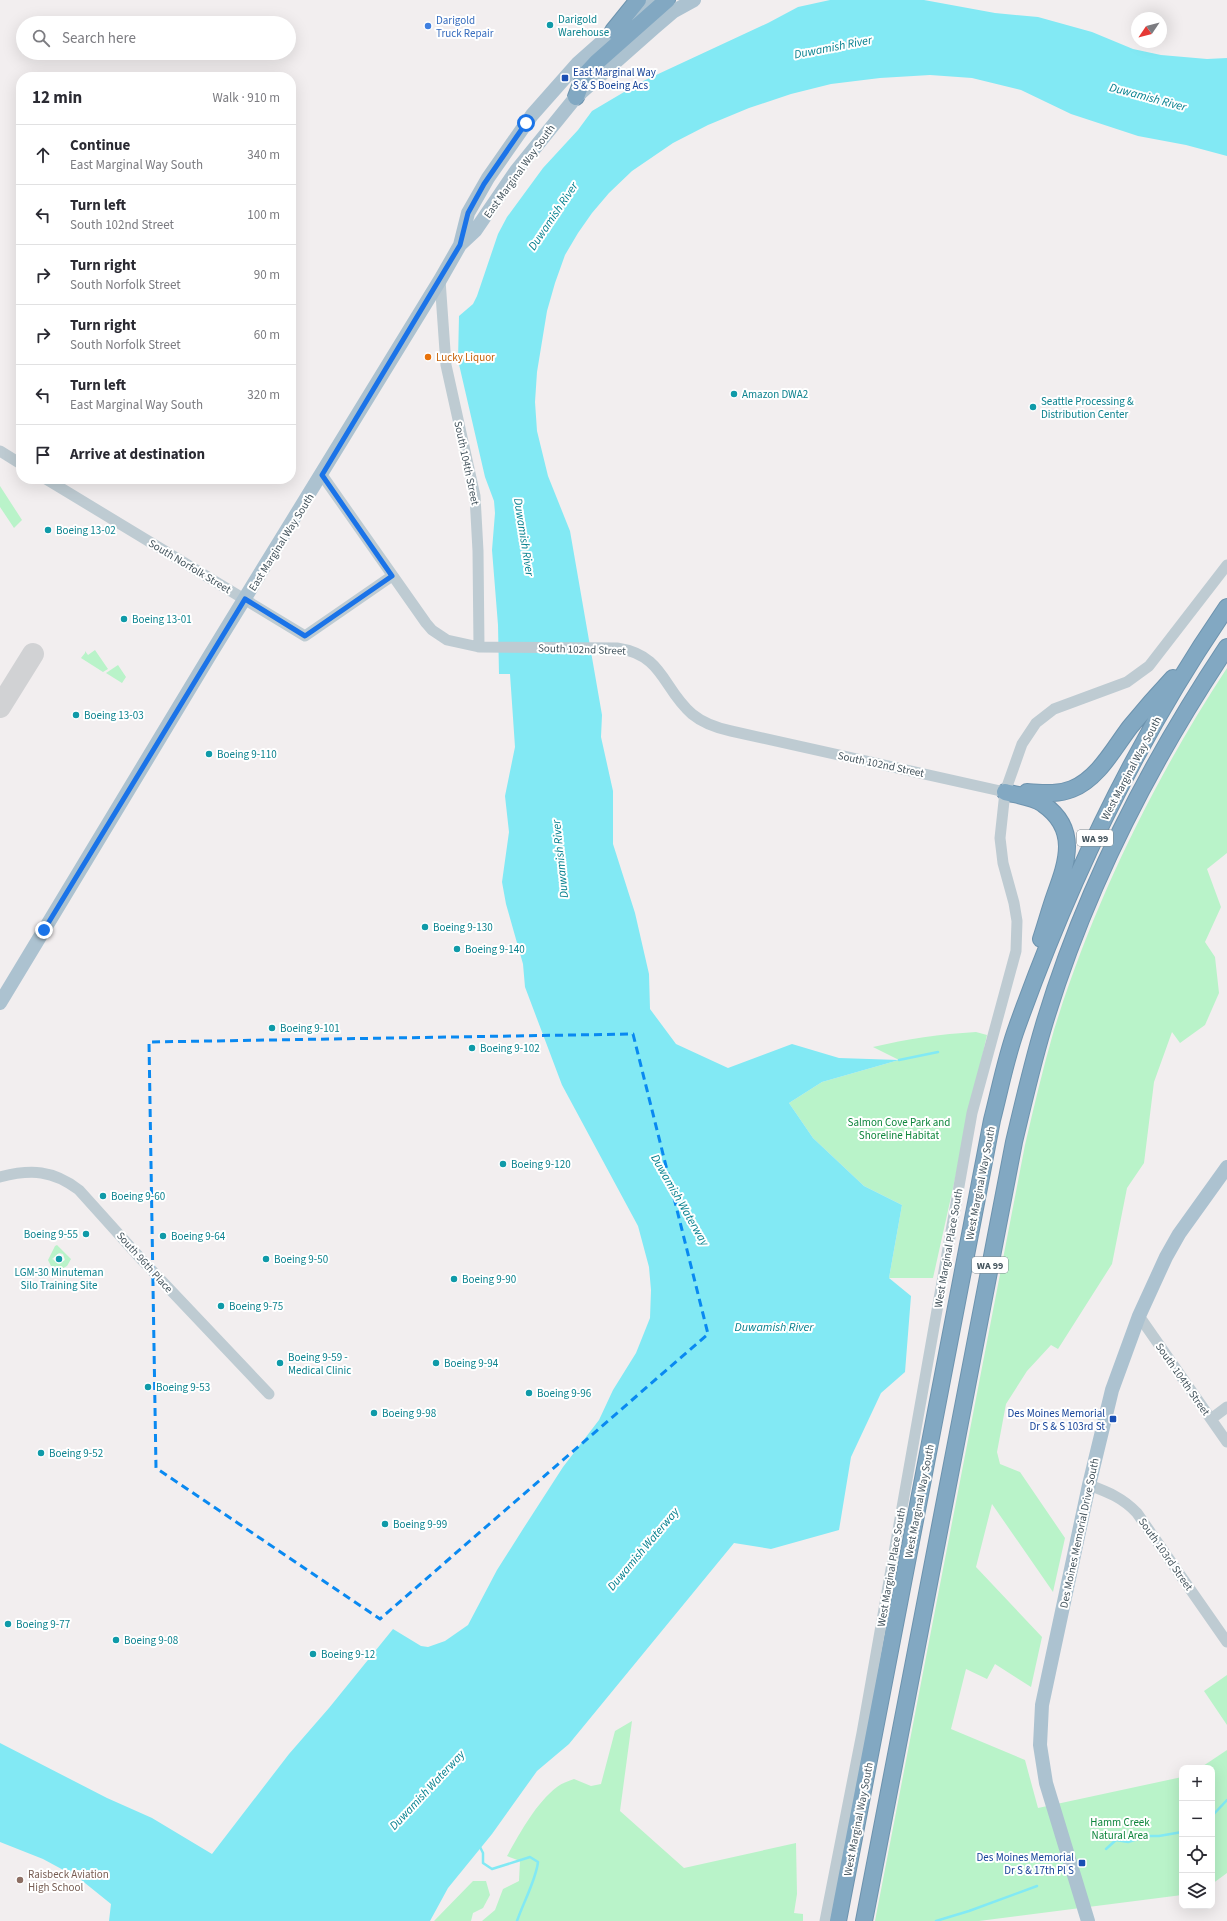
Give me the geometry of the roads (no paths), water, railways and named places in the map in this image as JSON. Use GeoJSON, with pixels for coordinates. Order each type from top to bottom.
{"type":"FeatureCollection","features":[{"type":"Feature","properties":{"kind":"highway"},"geometry":{"type":"LineString","coordinates":[[613,31],[638,0]]}},
{"type":"Feature","properties":{"kind":"highway"},"geometry":{"type":"LineString","coordinates":[[576,97],[584,76],[597,62],[671,6]]}},
{"type":"Feature","properties":{"kind":"highway","name":"West Marginal Way South"},"geometry":{"type":"LineString","coordinates":[[838,1921],[992,1120],[1017,1027],[1088,851],[1122,782],[1192,657],[1227,607]]}},
{"type":"Feature","properties":{"kind":"highway","name":"West Marginal Way South"},"geometry":{"type":"LineString","coordinates":[[864,1921],[1014,1142],[1043,1027],[1090,899],[1121,830],[1172,737],[1227,647]]}},
{"type":"Feature","properties":{"kind":"highway"},"geometry":{"type":"LineString","coordinates":[[1005,792],[1048,794],[1063,792],[1085,782],[1097,771],[1154,699],[1192,657]]}},
{"type":"Feature","properties":{"kind":"highway"},"geometry":{"type":"LineString","coordinates":[[1005,792],[1042,803],[1061,824],[1068,849],[1066,864],[1039,947],[1017,1027]]}},
{"type":"Feature","properties":{"kind":"main road","name":"East Marginal Way South"},"geometry":{"type":"LineString","coordinates":[[0,1003],[440,280],[460,245],[468,213],[507,150],[532,115],[578,64],[649,0]]}},
{"type":"Feature","properties":{"kind":"main road"},"geometry":{"type":"LineString","coordinates":[[671,6],[694,0]]}},
{"type":"Feature","properties":{"kind":"main road","name":"East Marginal Way South"},"geometry":{"type":"LineString","coordinates":[[460,245],[476,231],[516,171],[576,97]]}},
{"type":"Feature","properties":{"kind":"main road","name":"Des Moines Memorial Drive South"},"geometry":{"type":"LineString","coordinates":[[1088,1921],[1046,1783],[1040,1745],[1042,1705],[1089,1485],[1112,1390],[1139,1316],[1166,1258],[1179,1234],[1227,1167]]}},
{"type":"Feature","properties":{"kind":"street"},"geometry":{"type":"LineString","coordinates":[[671,6],[684,0]]}},
{"type":"Feature","properties":{"kind":"street","name":"South 104th Street"},"geometry":{"type":"LineString","coordinates":[[440,280],[448,381],[476,496],[479,647]]}},
{"type":"Feature","properties":{"kind":"street"},"geometry":{"type":"LineString","coordinates":[[0,451],[16,461]]}},
{"type":"Feature","properties":{"kind":"street","name":"South 102nd Street"},"geometry":{"type":"LineString","coordinates":[[322,475],[392,576],[432,630],[447,640],[479,647],[603,648],[630,650],[641,654],[650,661],[692,714],[708,724],[720,728],[1005,792]]}},
{"type":"Feature","properties":{"kind":"street","name":"South Norfolk Street"},"geometry":{"type":"LineString","coordinates":[[54,484],[305,636],[392,576]]}},
{"type":"Feature","properties":{"kind":"street","name":"West Marginal Place South"},"geometry":{"type":"LineString","coordinates":[[825,1921],[862,1733],[972,1113],[1016,951],[1017,921],[1014,902],[1003,863],[1000,838],[1005,792],[1022,744],[1028,732],[1044,716],[1066,704],[1127,682],[1149,666],[1227,565]]}},
{"type":"Feature","properties":{"kind":"street","name":"South 96th Place"},"geometry":{"type":"LineString","coordinates":[[0,1177],[28,1172],[41,1172],[55,1176],[79,1190],[153,1272],[269,1394]]}},
{"type":"Feature","properties":{"kind":"street","name":"South 104th Street"},"geometry":{"type":"LineString","coordinates":[[1139,1316],[1227,1442]]}},
{"type":"Feature","properties":{"kind":"street"},"geometry":{"type":"LineString","coordinates":[[1211,1419],[1227,1407]]}},
{"type":"Feature","properties":{"kind":"street","name":"South 103rd Street"},"geometry":{"type":"LineString","coordinates":[[1089,1485],[1116,1496],[1126,1502],[1137,1513],[1227,1642]]}},
{"type":"Feature","properties":{"kind":"water","name":"Duwamish River"},"geometry":{"type":"Polygon","coordinates":[[[830,0],[924,0],[995,13],[1038,17],[1092,32],[1133,49],[1161,55],[1207,59],[1227,58],[1227,156],[1186,145],[1138,136],[1071,114],[1021,90],[972,78],[930,75],[880,78],[831,84],[791,94],[749,108],[708,125],[673,143],[632,171],[609,193],[592,213],[565,255],[547,311],[537,372],[535,402],[537,431],[548,476],[570,531],[602,715],[601,737],[613,791],[613,844],[635,913],[649,974],[650,1009],[676,1044],[728,1068],[792,1044],[839,1058],[899,1060],[822,1082],[789,1103],[813,1138],[864,1186],[902,1205],[889,1278],[911,1296],[905,1372],[881,1393],[851,1457],[839,1530],[771,1549],[734,1543],[569,1744],[537,1771],[492,1834],[448,1888],[430,1921],[109,1921],[111,1904],[80,1879],[43,1859],[0,1842],[0,1743],[107,1798],[152,1818],[212,1854],[289,1754],[329,1708],[393,1629],[421,1646],[428,1647],[445,1641],[468,1625],[497,1570],[523,1529],[563,1467],[599,1420],[613,1390],[636,1353],[650,1318],[651,1290],[649,1267],[638,1226],[562,1085],[525,987],[523,964],[506,904],[502,882],[509,832],[505,796],[515,747],[510,674],[499,674],[498,625],[492,550],[495,513],[494,501],[485,477],[458,360],[459,316],[473,304],[477,296],[498,234],[507,217],[543,168],[578,130],[592,111],[641,82],[768,23],[798,7],[830,0]]]}},
{"type":"Feature","properties":{"kind":"waterway"},"geometry":{"type":"LineString","coordinates":[[899,1060],[938,1052]]}},
{"type":"Feature","properties":{"kind":"waterway"},"geometry":{"type":"LineString","coordinates":[[1215,1813],[1227,1800]]}},
{"type":"Feature","properties":{"kind":"waterway"},"geometry":{"type":"LineString","coordinates":[[1106,1849],[1116,1840],[1128,1842],[1147,1836],[1159,1836],[1179,1833]]}},
{"type":"Feature","properties":{"kind":"waterway"},"geometry":{"type":"LineString","coordinates":[[479,1845],[483,1853],[483,1863],[492,1869],[530,1857],[538,1862],[532,1884],[517,1921]]}},
{"type":"Feature","properties":{"kind":"waterway"},"geometry":{"type":"LineString","coordinates":[[936,1921],[969,1911],[1037,1886]]}},
{"type":"Feature","properties":{"kind":"place","name":"Darigold Warehouse"},"geometry":{"type":"Point","coordinates":[550,25]}},
{"type":"Feature","properties":{"kind":"place","name":"Darigold Truck Repair"},"geometry":{"type":"Point","coordinates":[428,26]}},
{"type":"Feature","properties":{"kind":"place","name":"East Marginal Way S & S Boeing Acs"},"geometry":{"type":"Point","coordinates":[565,78]}},
{"type":"Feature","properties":{"kind":"place","name":"Lucky Liquor"},"geometry":{"type":"Point","coordinates":[428,357]}},
{"type":"Feature","properties":{"kind":"place","name":"Amazon DWA2"},"geometry":{"type":"Point","coordinates":[734,394]}},
{"type":"Feature","properties":{"kind":"place","name":"Seattle Processing & Distribution Center"},"geometry":{"type":"Point","coordinates":[1033,407]}},
{"type":"Feature","properties":{"kind":"place","name":"Boeing 13-02"},"geometry":{"type":"Point","coordinates":[48,530]}},
{"type":"Feature","properties":{"kind":"place","name":"Boeing 13-01"},"geometry":{"type":"Point","coordinates":[124,619]}},
{"type":"Feature","properties":{"kind":"place","name":"Boeing 13-03"},"geometry":{"type":"Point","coordinates":[76,715]}},
{"type":"Feature","properties":{"kind":"place","name":"Boeing 9-110"},"geometry":{"type":"Point","coordinates":[209,754]}},
{"type":"Feature","properties":{"kind":"place","name":"Boeing 9-130"},"geometry":{"type":"Point","coordinates":[425,927]}},
{"type":"Feature","properties":{"kind":"place","name":"Boeing 9-140"},"geometry":{"type":"Point","coordinates":[457,949]}},
{"type":"Feature","properties":{"kind":"place","name":"Boeing 9-101"},"geometry":{"type":"Point","coordinates":[272,1028]}},
{"type":"Feature","properties":{"kind":"place","name":"Boeing 9-102"},"geometry":{"type":"Point","coordinates":[472,1048]}},
{"type":"Feature","properties":{"kind":"place","name":"Boeing 9-120"},"geometry":{"type":"Point","coordinates":[503,1164]}},
{"type":"Feature","properties":{"kind":"place","name":"Boeing 9-60"},"geometry":{"type":"Point","coordinates":[103,1196]}},
{"type":"Feature","properties":{"kind":"place","name":"Boeing 9-55"},"geometry":{"type":"Point","coordinates":[86,1234]}},
{"type":"Feature","properties":{"kind":"place","name":"Boeing 9-64"},"geometry":{"type":"Point","coordinates":[163,1236]}},
{"type":"Feature","properties":{"kind":"place","name":"LGM-30 Minuteman Silo Training Site"},"geometry":{"type":"Point","coordinates":[59,1259]}},
{"type":"Feature","properties":{"kind":"place","name":"Boeing 9-50"},"geometry":{"type":"Point","coordinates":[266,1259]}},
{"type":"Feature","properties":{"kind":"place","name":"Boeing 9-90"},"geometry":{"type":"Point","coordinates":[454,1279]}},
{"type":"Feature","properties":{"kind":"place","name":"Boeing 9-75"},"geometry":{"type":"Point","coordinates":[221,1306]}},
{"type":"Feature","properties":{"kind":"place","name":"Boeing 9-59 - Medical Clinic"},"geometry":{"type":"Point","coordinates":[280,1363]}},
{"type":"Feature","properties":{"kind":"place","name":"Boeing 9-94"},"geometry":{"type":"Point","coordinates":[436,1363]}},
{"type":"Feature","properties":{"kind":"place","name":"Boeing 9-53"},"geometry":{"type":"Point","coordinates":[148,1387]}},
{"type":"Feature","properties":{"kind":"place","name":"Boeing 9-96"},"geometry":{"type":"Point","coordinates":[529,1393]}},
{"type":"Feature","properties":{"kind":"place","name":"Boeing 9-98"},"geometry":{"type":"Point","coordinates":[374,1413]}},
{"type":"Feature","properties":{"kind":"place","name":"Des Moines Memorial Dr S & S 103rd St"},"geometry":{"type":"Point","coordinates":[1113,1419]}},
{"type":"Feature","properties":{"kind":"place","name":"Boeing 9-52"},"geometry":{"type":"Point","coordinates":[41,1453]}},
{"type":"Feature","properties":{"kind":"place","name":"Boeing 9-99"},"geometry":{"type":"Point","coordinates":[385,1524]}},
{"type":"Feature","properties":{"kind":"place","name":"Boeing 9-77"},"geometry":{"type":"Point","coordinates":[8,1624]}},
{"type":"Feature","properties":{"kind":"place","name":"Boeing 9-08"},"geometry":{"type":"Point","coordinates":[116,1640]}},
{"type":"Feature","properties":{"kind":"place","name":"Boeing 9-12"},"geometry":{"type":"Point","coordinates":[313,1654]}},
{"type":"Feature","properties":{"kind":"place","name":"Des Moines Memorial Dr S & 17th Pl S"},"geometry":{"type":"Point","coordinates":[1082,1863]}},
{"type":"Feature","properties":{"kind":"place","name":"Raisbeck Aviation High School"},"geometry":{"type":"Point","coordinates":[20,1880]}},
{"type":"Feature","properties":{"kind":"park label","name":"Salmon Cove Park and Shoreline Habitat"},"geometry":{"type":"Point","coordinates":[899,1128]}},
{"type":"Feature","properties":{"kind":"park label","name":"Hamm Creek Natural Area"},"geometry":{"type":"Point","coordinates":[1120,1828]}},
{"type":"Feature","properties":{"kind":"water label","name":"Duwamish Waterway"},"geometry":{"type":"Point","coordinates":[680,1200]}},
{"type":"Feature","properties":{"kind":"water label","name":"Duwamish Waterway"},"geometry":{"type":"Point","coordinates":[643,1549]}},
{"type":"Feature","properties":{"kind":"water label","name":"Duwamish Waterway"},"geometry":{"type":"Point","coordinates":[427,1790]}}]}
